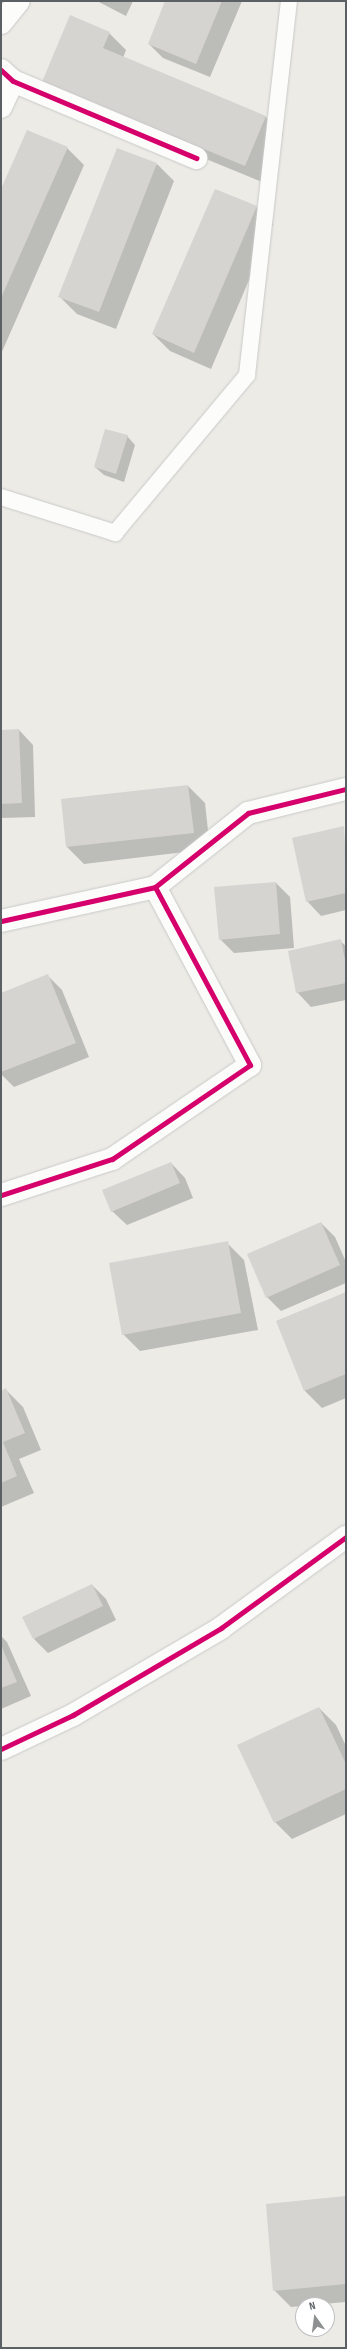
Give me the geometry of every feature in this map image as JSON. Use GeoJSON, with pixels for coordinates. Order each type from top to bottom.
{"type":"FeatureCollection","features":[{"type":"Feature","properties":{"kind":"street"},"geometry":{"type":"LineString","coordinates":[[1,23],[19,1]]}},
{"type":"Feature","properties":{"kind":"street"},"geometry":{"type":"LineString","coordinates":[[1,107],[7,75],[196,158]]}},
{"type":"Feature","properties":{"kind":"street"},"geometry":{"type":"LineString","coordinates":[[1,921],[154,887],[248,813],[346,789]]}},
{"type":"Feature","properties":{"kind":"street"},"geometry":{"type":"LineString","coordinates":[[1,1194],[112,1159],[250,1065],[154,887]]}},
{"type":"Feature","properties":{"kind":"street"},"geometry":{"type":"LineString","coordinates":[[1,1749],[73,1715],[221,1628],[346,1537]]}},
{"type":"Feature","properties":{"kind":"lane"},"geometry":{"type":"LineString","coordinates":[[1,497],[115,533],[247,375],[288,1]]}},
{"type":"Feature","properties":{"kind":"building"},"geometry":{"type":"Polygon","coordinates":[[[165,1],[222,1],[196,64],[148,44],[165,1]]]}},
{"type":"Feature","properties":{"kind":"building"},"geometry":{"type":"Polygon","coordinates":[[[70,15],[110,32],[103,48],[266,116],[245,166],[42,82],[70,15]]]}},
{"type":"Feature","properties":{"kind":"building"},"geometry":{"type":"Polygon","coordinates":[[[27,130],[68,147],[1,298],[1,189],[27,130]]]}},
{"type":"Feature","properties":{"kind":"building"},"geometry":{"type":"Polygon","coordinates":[[[117,148],[157,163],[99,312],[58,297],[117,148]]]}},
{"type":"Feature","properties":{"kind":"building"},"geometry":{"type":"Polygon","coordinates":[[[215,189],[257,206],[194,353],[152,334],[215,189]]]}},
{"type":"Feature","properties":{"kind":"building"},"geometry":{"type":"Polygon","coordinates":[[[105,429],[128,435],[116,474],[94,467],[105,429]]]}},
{"type":"Feature","properties":{"kind":"building"},"geometry":{"type":"Polygon","coordinates":[[[19,729],[22,803],[1,804],[1,730],[19,729]]]}},
{"type":"Feature","properties":{"kind":"building"},"geometry":{"type":"Polygon","coordinates":[[[188,785],[194,833],[66,847],[61,799],[188,785]]]}},
{"type":"Feature","properties":{"kind":"building"},"geometry":{"type":"Polygon","coordinates":[[[344,826],[346,893],[306,902],[292,838],[344,826]]]}},
{"type":"Feature","properties":{"kind":"building"},"geometry":{"type":"Polygon","coordinates":[[[276,882],[280,934],[219,940],[214,887],[276,882]]]}},
{"type":"Feature","properties":{"kind":"building"},"geometry":{"type":"Polygon","coordinates":[[[341,939],[346,965],[346,983],[296,993],[288,951],[341,939]]]}},
{"type":"Feature","properties":{"kind":"building"},"geometry":{"type":"Polygon","coordinates":[[[48,974],[76,1043],[1,1072],[1,993],[48,974]]]}},
{"type":"Feature","properties":{"kind":"building"},"geometry":{"type":"Polygon","coordinates":[[[171,1162],[180,1183],[111,1212],[102,1190],[171,1162]]]}},
{"type":"Feature","properties":{"kind":"building"},"geometry":{"type":"Polygon","coordinates":[[[321,1222],[340,1265],[266,1298],[247,1254],[321,1222]]]}},
{"type":"Feature","properties":{"kind":"building"},"geometry":{"type":"Polygon","coordinates":[[[228,1241],[241,1313],[122,1335],[109,1263],[228,1241]]]}},
{"type":"Feature","properties":{"kind":"building"},"geometry":{"type":"Polygon","coordinates":[[[346,1292],[346,1374],[304,1391],[276,1321],[346,1292]]]}},
{"type":"Feature","properties":{"kind":"building"},"geometry":{"type":"Polygon","coordinates":[[[6,1388],[25,1433],[3,1442],[17,1476],[1,1483],[1,1391],[6,1388]]]}},
{"type":"Feature","properties":{"kind":"building"},"geometry":{"type":"Polygon","coordinates":[[[92,1584],[103,1606],[33,1639],[22,1617],[92,1584]]]}},
{"type":"Feature","properties":{"kind":"building"},"geometry":{"type":"Polygon","coordinates":[[[1,1645],[17,1682],[1,1688],[1,1645]]]}},
{"type":"Feature","properties":{"kind":"building"},"geometry":{"type":"Polygon","coordinates":[[[319,1707],[346,1764],[346,1789],[274,1823],[237,1745],[319,1707]]]}},
{"type":"Feature","properties":{"kind":"building"},"geometry":{"type":"Polygon","coordinates":[[[346,2196],[346,2284],[273,2291],[266,2204],[346,2196]]]}},
{"type":"Feature","properties":{"kind":"cycle path"},"geometry":{"type":"LineString","coordinates":[[1,70],[13,81],[196,158]]}},
{"type":"Feature","properties":{"kind":"cycle path"},"geometry":{"type":"LineString","coordinates":[[155,887],[248,813],[346,789]]}},
{"type":"Feature","properties":{"kind":"cycle path"},"geometry":{"type":"LineString","coordinates":[[1,921],[155,887],[250,1065],[112,1159],[1,1195]]}},
{"type":"Feature","properties":{"kind":"cycle path"},"geometry":{"type":"LineString","coordinates":[[1,1749],[73,1715],[221,1628],[346,1537]]}}]}
